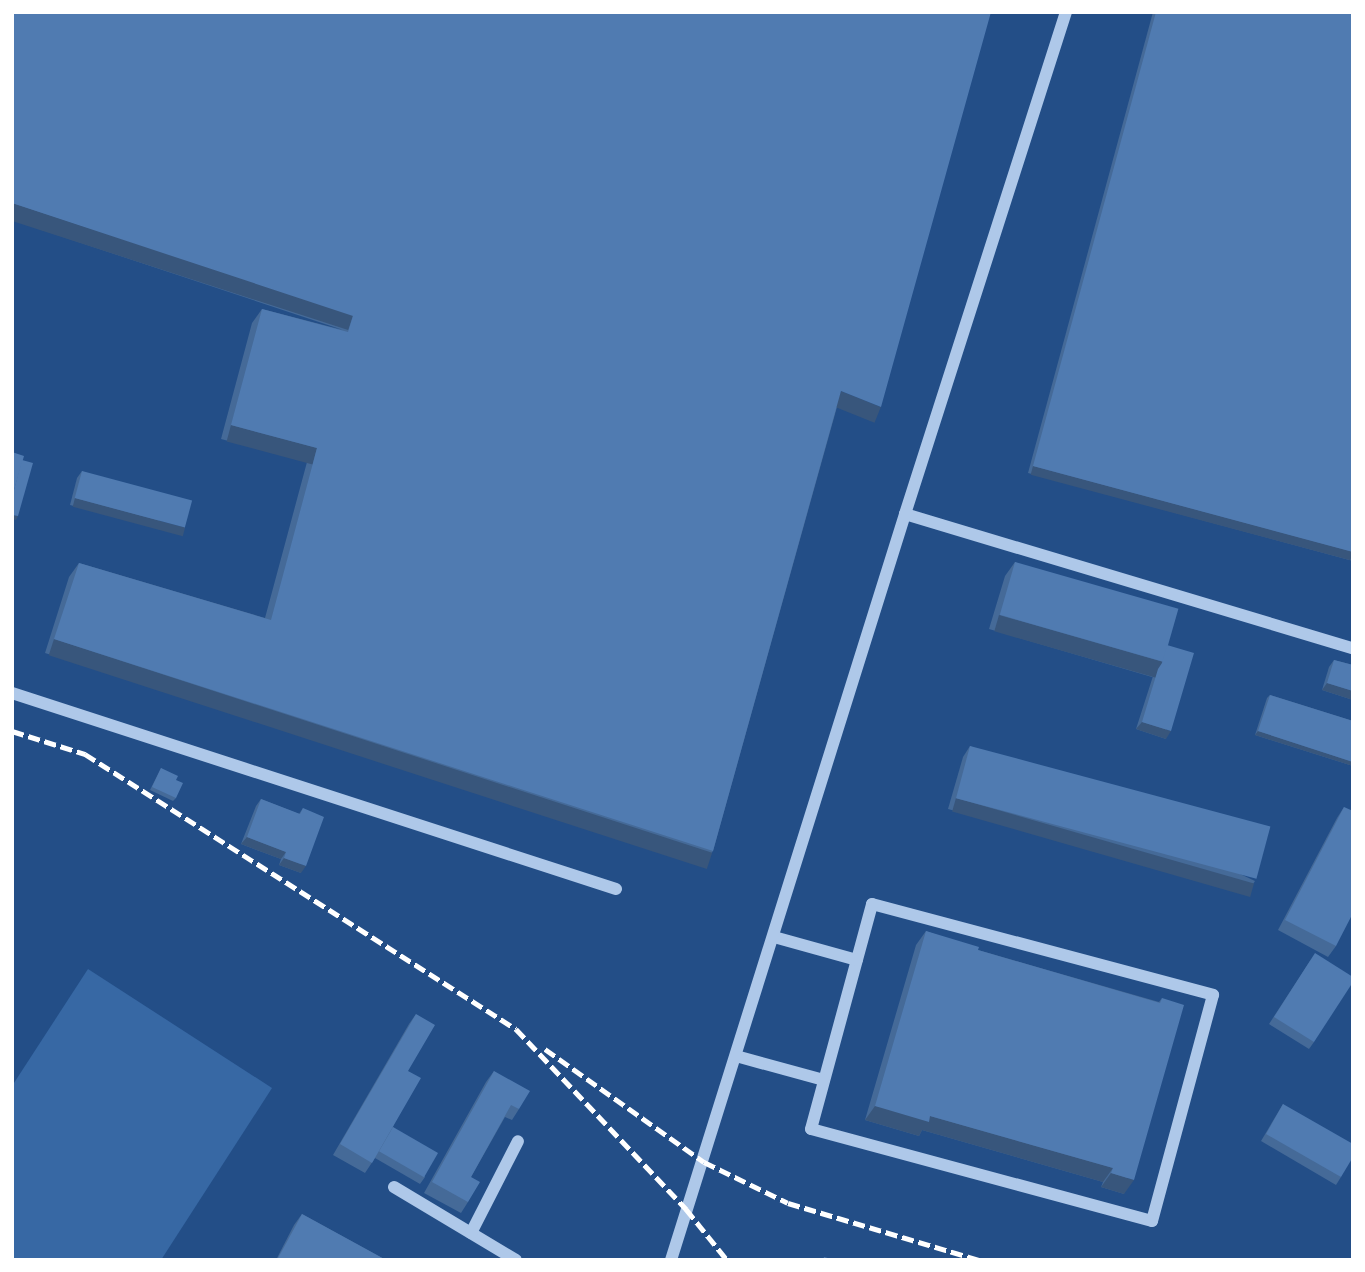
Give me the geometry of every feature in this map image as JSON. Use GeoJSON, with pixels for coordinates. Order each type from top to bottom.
{"type":"FeatureCollection","features":[{"type":"Feature","properties":{"kind":"lane"},"geometry":{"type":"LineString","coordinates":[[670,1259],[1066,12]]}},
{"type":"Feature","properties":{"kind":"lane"},"geometry":{"type":"LineString","coordinates":[[905,514],[1353,648]]}},
{"type":"Feature","properties":{"kind":"lane"},"geometry":{"type":"LineString","coordinates":[[12,693],[616,889]]}},
{"type":"Feature","properties":{"kind":"lane"},"geometry":{"type":"LineString","coordinates":[[872,904],[1213,995],[1152,1221],[811,1129],[824,1080],[872,904]]}},
{"type":"Feature","properties":{"kind":"lane"},"geometry":{"type":"LineString","coordinates":[[774,937],[857,960]]}},
{"type":"Feature","properties":{"kind":"lane"},"geometry":{"type":"LineString","coordinates":[[736,1056],[824,1080]]}},
{"type":"Feature","properties":{"kind":"lane"},"geometry":{"type":"LineString","coordinates":[[471,1233],[518,1141]]}},
{"type":"Feature","properties":{"kind":"lane"},"geometry":{"type":"LineString","coordinates":[[394,1187],[516,1260]]}},
{"type":"Feature","properties":{"kind":"shaded area"},"geometry":{"type":"Polygon","coordinates":[[[88,969],[272,1088],[161,1260],[12,1260],[12,1086],[88,969]]]}},
{"type":"Feature","properties":{"kind":"building"},"geometry":{"type":"Polygon","coordinates":[[[12,12],[991,12],[881,407],[841,391],[713,851],[54,639],[79,563],[271,620],[317,448],[231,425],[262,309],[348,332],[353,316],[12,203],[12,12]]]}},
{"type":"Feature","properties":{"kind":"building"},"geometry":{"type":"Polygon","coordinates":[[[1156,12],[1353,12],[1353,552],[1033,466],[1156,12]]]}},
{"type":"Feature","properties":{"kind":"building"},"geometry":{"type":"Polygon","coordinates":[[[12,452],[24,456],[12,497],[12,452]]]}},
{"type":"Feature","properties":{"kind":"building"},"geometry":{"type":"Polygon","coordinates":[[[22,460],[33,463],[18,516],[12,515],[12,497],[22,460]]]}},
{"type":"Feature","properties":{"kind":"building"},"geometry":{"type":"Polygon","coordinates":[[[82,471],[192,501],[185,528],[75,498],[82,471]]]}},
{"type":"Feature","properties":{"kind":"building"},"geometry":{"type":"Polygon","coordinates":[[[1015,562],[1178,609],[1163,662],[1000,615],[1015,562]]]}},
{"type":"Feature","properties":{"kind":"building"},"geometry":{"type":"Polygon","coordinates":[[[1167,645],[1194,653],[1171,731],[1142,722],[1167,645]]]}},
{"type":"Feature","properties":{"kind":"building"},"geometry":{"type":"Polygon","coordinates":[[[1334,660],[1353,665],[1353,691],[1327,683],[1334,660]]]}},
{"type":"Feature","properties":{"kind":"building"},"geometry":{"type":"Polygon","coordinates":[[[1270,695],[1353,721],[1353,762],[1258,731],[1270,695]]]}},
{"type":"Feature","properties":{"kind":"building"},"geometry":{"type":"Polygon","coordinates":[[[970,746],[1270,826],[1256,879],[956,798],[970,746]]]}},
{"type":"Feature","properties":{"kind":"building"},"geometry":{"type":"Polygon","coordinates":[[[161,768],[178,776],[176,780],[183,783],[176,798],[152,787],[161,768]]]}},
{"type":"Feature","properties":{"kind":"building"},"geometry":{"type":"Polygon","coordinates":[[[261,799],[300,814],[303,808],[324,817],[306,866],[284,858],[286,852],[247,837],[261,799]]]}},
{"type":"Feature","properties":{"kind":"building"},"geometry":{"type":"Polygon","coordinates":[[[1344,807],[1353,811],[1353,913],[1336,946],[1285,920],[1344,807]]]}},
{"type":"Feature","properties":{"kind":"building"},"geometry":{"type":"Polygon","coordinates":[[[926,931],[979,947],[978,950],[1160,1003],[1162,998],[1184,1005],[1134,1180],[1111,1173],[1113,1168],[930,1116],[929,1122],[875,1106],[926,931]]]}},
{"type":"Feature","properties":{"kind":"building"},"geometry":{"type":"Polygon","coordinates":[[[1315,953],[1353,977],[1353,982],[1314,1042],[1274,1017],[1315,953]]]}},
{"type":"Feature","properties":{"kind":"building"},"geometry":{"type":"Polygon","coordinates":[[[416,1014],[435,1025],[408,1071],[421,1078],[372,1163],[340,1144],[416,1014]]]}},
{"type":"Feature","properties":{"kind":"building"},"geometry":{"type":"Polygon","coordinates":[[[494,1071],[530,1091],[519,1109],[511,1105],[471,1177],[480,1182],[468,1202],[432,1182],[494,1071]]]}},
{"type":"Feature","properties":{"kind":"building"},"geometry":{"type":"Polygon","coordinates":[[[1283,1104],[1353,1144],[1353,1157],[1341,1177],[1266,1134],[1283,1104]]]}},
{"type":"Feature","properties":{"kind":"building"},"geometry":{"type":"Polygon","coordinates":[[[393,1127],[438,1153],[424,1177],[379,1151],[393,1127]]]}},
{"type":"Feature","properties":{"kind":"building"},"geometry":{"type":"Polygon","coordinates":[[[302,1214],[386,1260],[277,1260],[302,1214]]]}},
{"type":"Feature","properties":{"kind":"railway"},"geometry":{"type":"LineString","coordinates":[[12,731],[85,754],[516,1029],[686,1209],[727,1260]]}},
{"type":"Feature","properties":{"kind":"railway"},"geometry":{"type":"LineString","coordinates":[[545,1049],[704,1162],[788,1203],[979,1260]]}}]}
